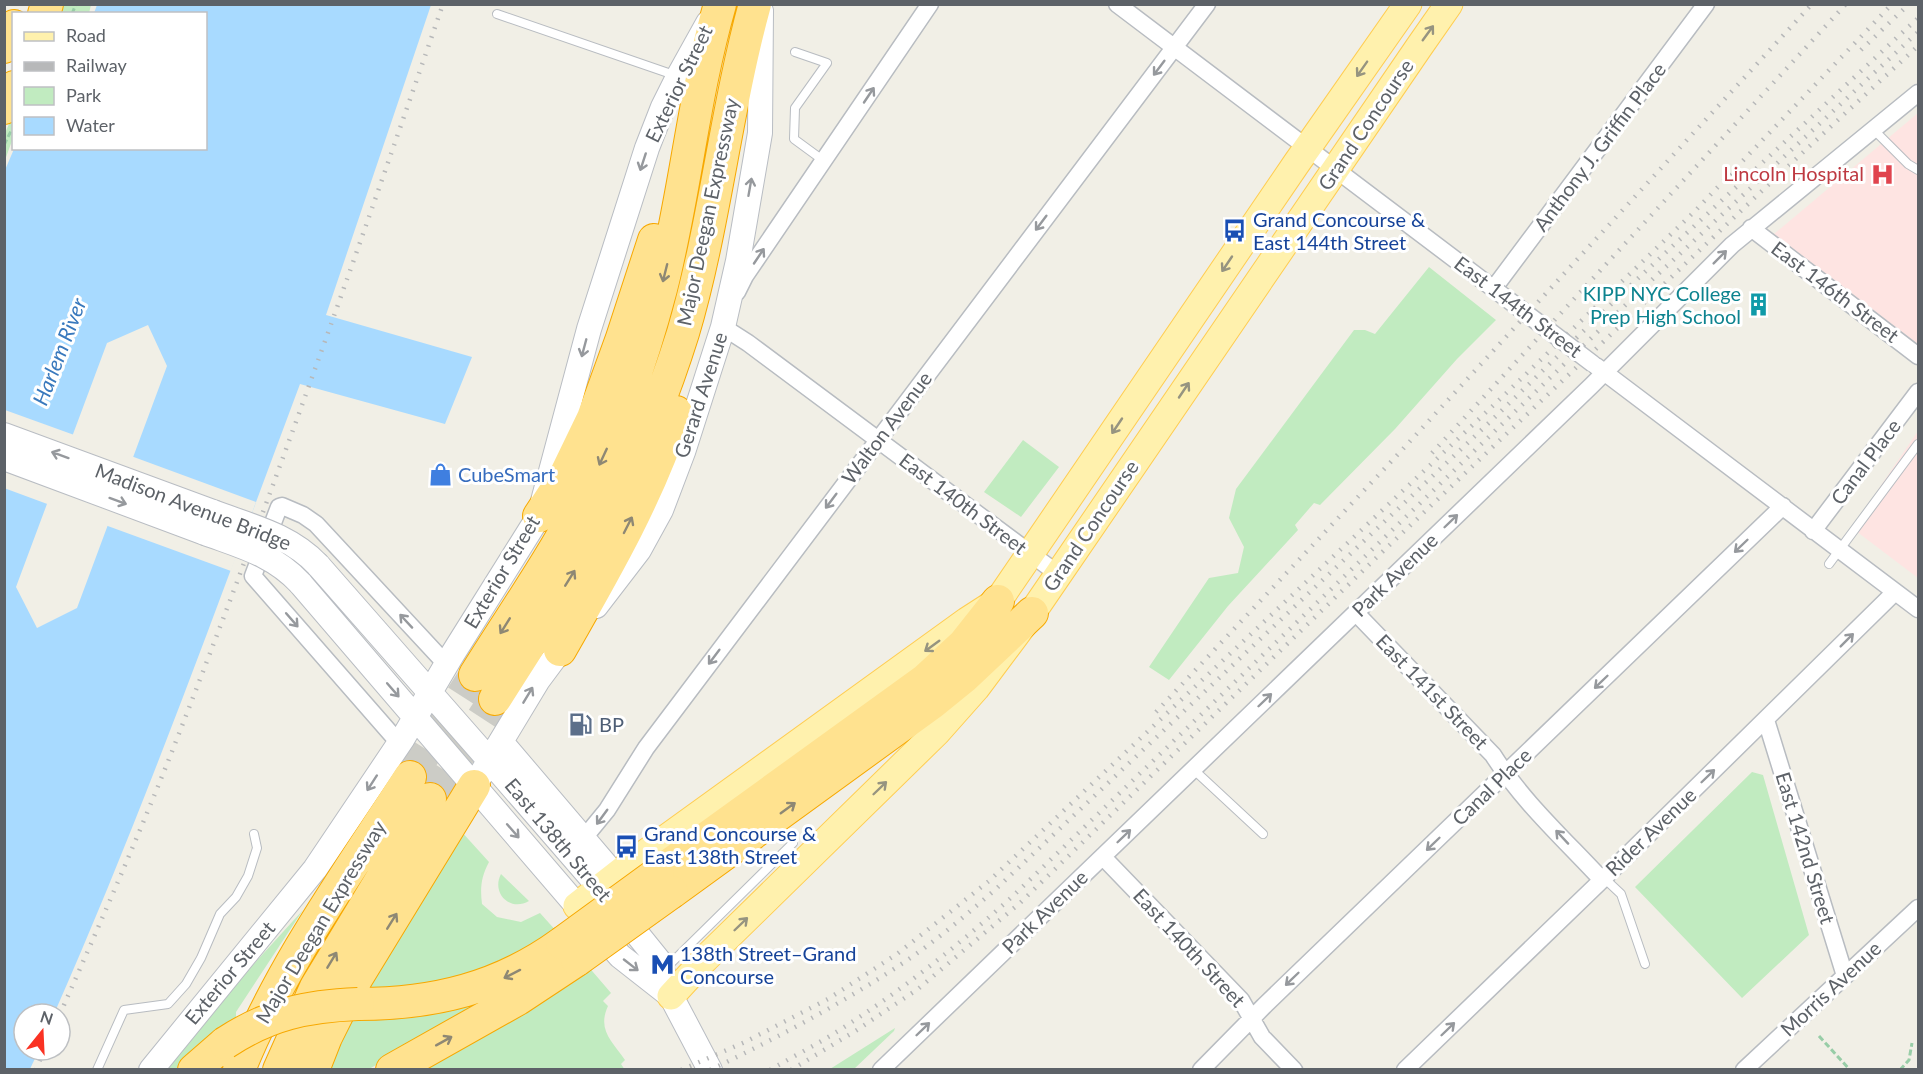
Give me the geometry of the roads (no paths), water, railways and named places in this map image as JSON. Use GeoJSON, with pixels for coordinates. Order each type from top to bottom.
{"type":"FeatureCollection","features":[{"type":"Feature","properties":{"kind":"highway","name":"Major Deegan Expressway"},"geometry":{"type":"LineString","coordinates":[[475,675],[568,525],[615,430],[626,401],[669,255],[693,124],[719,4]]}},
{"type":"Feature","properties":{"kind":"highway","name":"Major Deegan Expressway"},"geometry":{"type":"LineString","coordinates":[[495,699],[596,536],[624,481],[663,393],[698,276],[728,124],[755,4]]}},
{"type":"Feature","properties":{"kind":"highway"},"geometry":{"type":"LineString","coordinates":[[4,47],[12,30]]}},
{"type":"Feature","properties":{"kind":"highway"},"geometry":{"type":"LineString","coordinates":[[4,108],[12,91]]}},
{"type":"Feature","properties":{"kind":"highway"},"geometry":{"type":"LineString","coordinates":[[539,516],[564,478],[584,438],[616,355],[651,245],[680,195]]}},
{"type":"Feature","properties":{"kind":"highway"},"geometry":{"type":"LineString","coordinates":[[560,650],[613,557],[664,447],[691,368],[698,276]]}},
{"type":"Feature","properties":{"kind":"highway"},"geometry":{"type":"LineString","coordinates":[[665,882],[925,680],[964,644],[998,601]]}},
{"type":"Feature","properties":{"kind":"highway"},"geometry":{"type":"LineString","coordinates":[[393,1070],[518,999],[569,951],[665,882],[932,703],[964,677],[1032,613]]}},
{"type":"Feature","properties":{"kind":"highway"},"geometry":{"type":"LineString","coordinates":[[312,1070],[350,989],[488,763]]}},
{"type":"Feature","properties":{"kind":"highway","name":"Major Deegan Expressway"},"geometry":{"type":"LineString","coordinates":[[232,1056],[255,1032],[290,967],[420,788],[316,987],[279,1070]]}},
{"type":"Feature","properties":{"kind":"highway"},"geometry":{"type":"LineString","coordinates":[[194,1070],[232,1056],[252,1026],[285,1013],[322,1006],[409,1002],[466,991],[569,951]]}},
{"type":"Feature","properties":{"kind":"main road","name":"Exterior Street"},"geometry":{"type":"LineString","coordinates":[[151,1070],[301,888],[342,830],[416,716],[539,516],[593,319],[647,148],[678,76],[719,4]]}},
{"type":"Feature","properties":{"kind":"main road"},"geometry":{"type":"LineString","coordinates":[[723,327],[738,261],[760,133],[761,4]]}},
{"type":"Feature","properties":{"kind":"main road","name":"Grand Concourse"},"geometry":{"type":"LineString","coordinates":[[577,906],[608,881],[998,601],[1408,4]]}},
{"type":"Feature","properties":{"kind":"main road","name":"Grand Concourse"},"geometry":{"type":"LineString","coordinates":[[664,976],[704,960],[943,726],[976,688],[1032,613],[1449,4]]}},
{"type":"Feature","properties":{"kind":"main road","name":"Gerard Avenue"},"geometry":{"type":"LineString","coordinates":[[488,763],[538,680],[616,582],[639,550],[656,520],[682,452],[723,327]]}},
{"type":"Feature","properties":{"kind":"main road","name":"Madison Avenue Bridge"},"geometry":{"type":"LineString","coordinates":[[4,435],[285,539],[304,551],[318,565],[430,693]]}},
{"type":"Feature","properties":{"kind":"main road","name":"Madison Avenue Bridge"},"geometry":{"type":"LineString","coordinates":[[4,458],[262,554],[280,564],[300,583],[416,716]]}},
{"type":"Feature","properties":{"kind":"main road","name":"East 138th Street"},"geometry":{"type":"LineString","coordinates":[[430,693],[488,763],[576,845],[608,881],[664,976],[710,1070]]}},
{"type":"Feature","properties":{"kind":"main road","name":"East 138th Street"},"geometry":{"type":"LineString","coordinates":[[416,716],[488,763],[577,906],[620,956],[664,976]]}},
{"type":"Feature","properties":{"kind":"street","name":"Gerard Avenue"},"geometry":{"type":"LineString","coordinates":[[723,327],[745,276],[930,4]]}},
{"type":"Feature","properties":{"kind":"street","name":"East 144th Street"},"geometry":{"type":"LineString","coordinates":[[1118,4],[1813,531],[1917,606]]}},
{"type":"Feature","properties":{"kind":"street","name":"Walton Avenue"},"geometry":{"type":"LineString","coordinates":[[576,845],[607,810],[653,739],[1207,4]]}},
{"type":"Feature","properties":{"kind":"street","name":"Anthony J. Griffin Place"},"geometry":{"type":"LineString","coordinates":[[1496,290],[1706,4]]}},
{"type":"Feature","properties":{"kind":"street","name":"Park Avenue"},"geometry":{"type":"LineString","coordinates":[[881,1070],[1356,613],[1599,368],[1732,245],[1918,93]]}},
{"type":"Feature","properties":{"kind":"street","name":"East 146th Street"},"geometry":{"type":"LineString","coordinates":[[1752,228],[1918,356]]}},
{"type":"Feature","properties":{"kind":"street","name":"East 140th Street"},"geometry":{"type":"LineString","coordinates":[[723,327],[748,343],[1058,574]]}},
{"type":"Feature","properties":{"kind":"street","name":"Canal Place"},"geometry":{"type":"LineString","coordinates":[[1813,531],[1918,392]]}},
{"type":"Feature","properties":{"kind":"street","name":"Canal Place"},"geometry":{"type":"LineString","coordinates":[[1201,1070],[1783,506]]}},
{"type":"Feature","properties":{"kind":"street"},"geometry":{"type":"LineString","coordinates":[[399,743],[253,576],[279,507],[303,514],[316,524],[446,664]]}},
{"type":"Feature","properties":{"kind":"street","name":"Rider Avenue"},"geometry":{"type":"LineString","coordinates":[[1405,1070],[1895,592]]}},
{"type":"Feature","properties":{"kind":"street","name":"East 141st Street"},"geometry":{"type":"LineString","coordinates":[[1356,613],[1492,755],[1505,774],[1603,879]]}},
{"type":"Feature","properties":{"kind":"street","name":"East 142nd Street"},"geometry":{"type":"LineString","coordinates":[[1766,720],[1845,976]]}},
{"type":"Feature","properties":{"kind":"street","name":"East 140th Street"},"geometry":{"type":"LineString","coordinates":[[1103,857],[1241,1000],[1262,1037],[1294,1070]]}},
{"type":"Feature","properties":{"kind":"street","name":"Morris Avenue"},"geometry":{"type":"LineString","coordinates":[[1744,1070],[1918,908]]}},
{"type":"Feature","properties":{"kind":"lane"},"geometry":{"type":"LineString","coordinates":[[497,14],[678,76]]}},
{"type":"Feature","properties":{"kind":"lane"},"geometry":{"type":"LineString","coordinates":[[795,52],[827,63],[795,108],[794,139],[824,161]]}},
{"type":"Feature","properties":{"kind":"lane"},"geometry":{"type":"LineString","coordinates":[[1873,129],[1908,164],[1918,170]]}},
{"type":"Feature","properties":{"kind":"lane"},"geometry":{"type":"LineString","coordinates":[[1829,564],[1918,444]]}},
{"type":"Feature","properties":{"kind":"lane"},"geometry":{"type":"LineString","coordinates":[[1193,769],[1263,834]]}},
{"type":"Feature","properties":{"kind":"lane"},"geometry":{"type":"LineString","coordinates":[[97,1070],[124,1010],[168,1004],[186,984],[201,958],[220,914],[236,897],[248,876],[257,848],[254,834]]}},
{"type":"Feature","properties":{"kind":"lane"},"geometry":{"type":"LineString","coordinates":[[664,976],[793,843]]}},
{"type":"Feature","properties":{"kind":"lane"},"geometry":{"type":"LineString","coordinates":[[1603,879],[1621,894],[1645,964]]}},
{"type":"Feature","properties":{"kind":"water","name":"Harlem River"},"geometry":{"type":"Polygon","coordinates":[[[97,5],[431,5],[326,315],[472,357],[445,424],[300,384],[151,780],[59,1002],[12,1002],[12,1062],[33,1062],[30,1069],[5,1070],[5,170],[14,150],[207,150],[207,12],[94,12],[97,5]],[[148,325],[107,343],[16,587],[37,628],[77,608],[167,366],[148,325]]]}},
{"type":"Feature","properties":{"kind":"tunnel"},"geometry":{"type":"LineString","coordinates":[[410,777],[475,675]]}},
{"type":"Feature","properties":{"kind":"tunnel"},"geometry":{"type":"LineString","coordinates":[[430,799],[495,699]]}},
{"type":"Feature","properties":{"kind":"railway"},"geometry":{"type":"LineString","coordinates":[[65,1002],[144,820],[207,661],[311,381],[443,4]]}},
{"type":"Feature","properties":{"kind":"railway"},"geometry":{"type":"LineString","coordinates":[[1156,712],[1402,450],[1812,4]]}},
{"type":"Feature","properties":{"kind":"railway"},"geometry":{"type":"LineString","coordinates":[[1432,453],[1846,4]]}},
{"type":"Feature","properties":{"kind":"railway"},"geometry":{"type":"LineString","coordinates":[[681,1070],[745,1042],[828,999],[897,954],[989,881],[1497,402],[1695,211],[1892,4]]}},
{"type":"Feature","properties":{"kind":"railway"},"geometry":{"type":"LineString","coordinates":[[1861,50],[1909,4]]}},
{"type":"Feature","properties":{"kind":"railway"},"geometry":{"type":"LineString","coordinates":[[710,1070],[760,1046],[880,978],[927,946],[996,889],[1494,418],[1633,283],[1918,18]]}},
{"type":"Feature","properties":{"kind":"railway"},"geometry":{"type":"LineString","coordinates":[[770,1070],[830,1036],[907,984],[1014,895],[1640,291],[1918,32]]}},
{"type":"Feature","properties":{"kind":"railway"},"geometry":{"type":"LineString","coordinates":[[791,1070],[918,989],[1020,903],[1376,558],[1785,169],[1918,46]]}},
{"type":"Feature","properties":{"kind":"railway"},"geometry":{"type":"LineString","coordinates":[[36,1070],[39,1062]]}},
{"type":"Feature","properties":{"kind":"place","name":"Lincoln Hospital"},"geometry":{"type":"Point","coordinates":[1882,174]}},
{"type":"Feature","properties":{"kind":"place","name":"Grand Concourse & East 144th Street"},"geometry":{"type":"Point","coordinates":[1235,231]}},
{"type":"Feature","properties":{"kind":"place","name":"KIPP NYC College Prep High School"},"geometry":{"type":"Point","coordinates":[1759,305]}},
{"type":"Feature","properties":{"kind":"place","name":"CubeSmart"},"geometry":{"type":"Point","coordinates":[440,475]}},
{"type":"Feature","properties":{"kind":"place","name":"BP"},"geometry":{"type":"Point","coordinates":[581,725]}},
{"type":"Feature","properties":{"kind":"place","name":"Grand Concourse & East 138th Street"},"geometry":{"type":"Point","coordinates":[626,846]}},
{"type":"Feature","properties":{"kind":"place","name":"138th Street–Grand Concourse"},"geometry":{"type":"Point","coordinates":[662,965]}}]}
